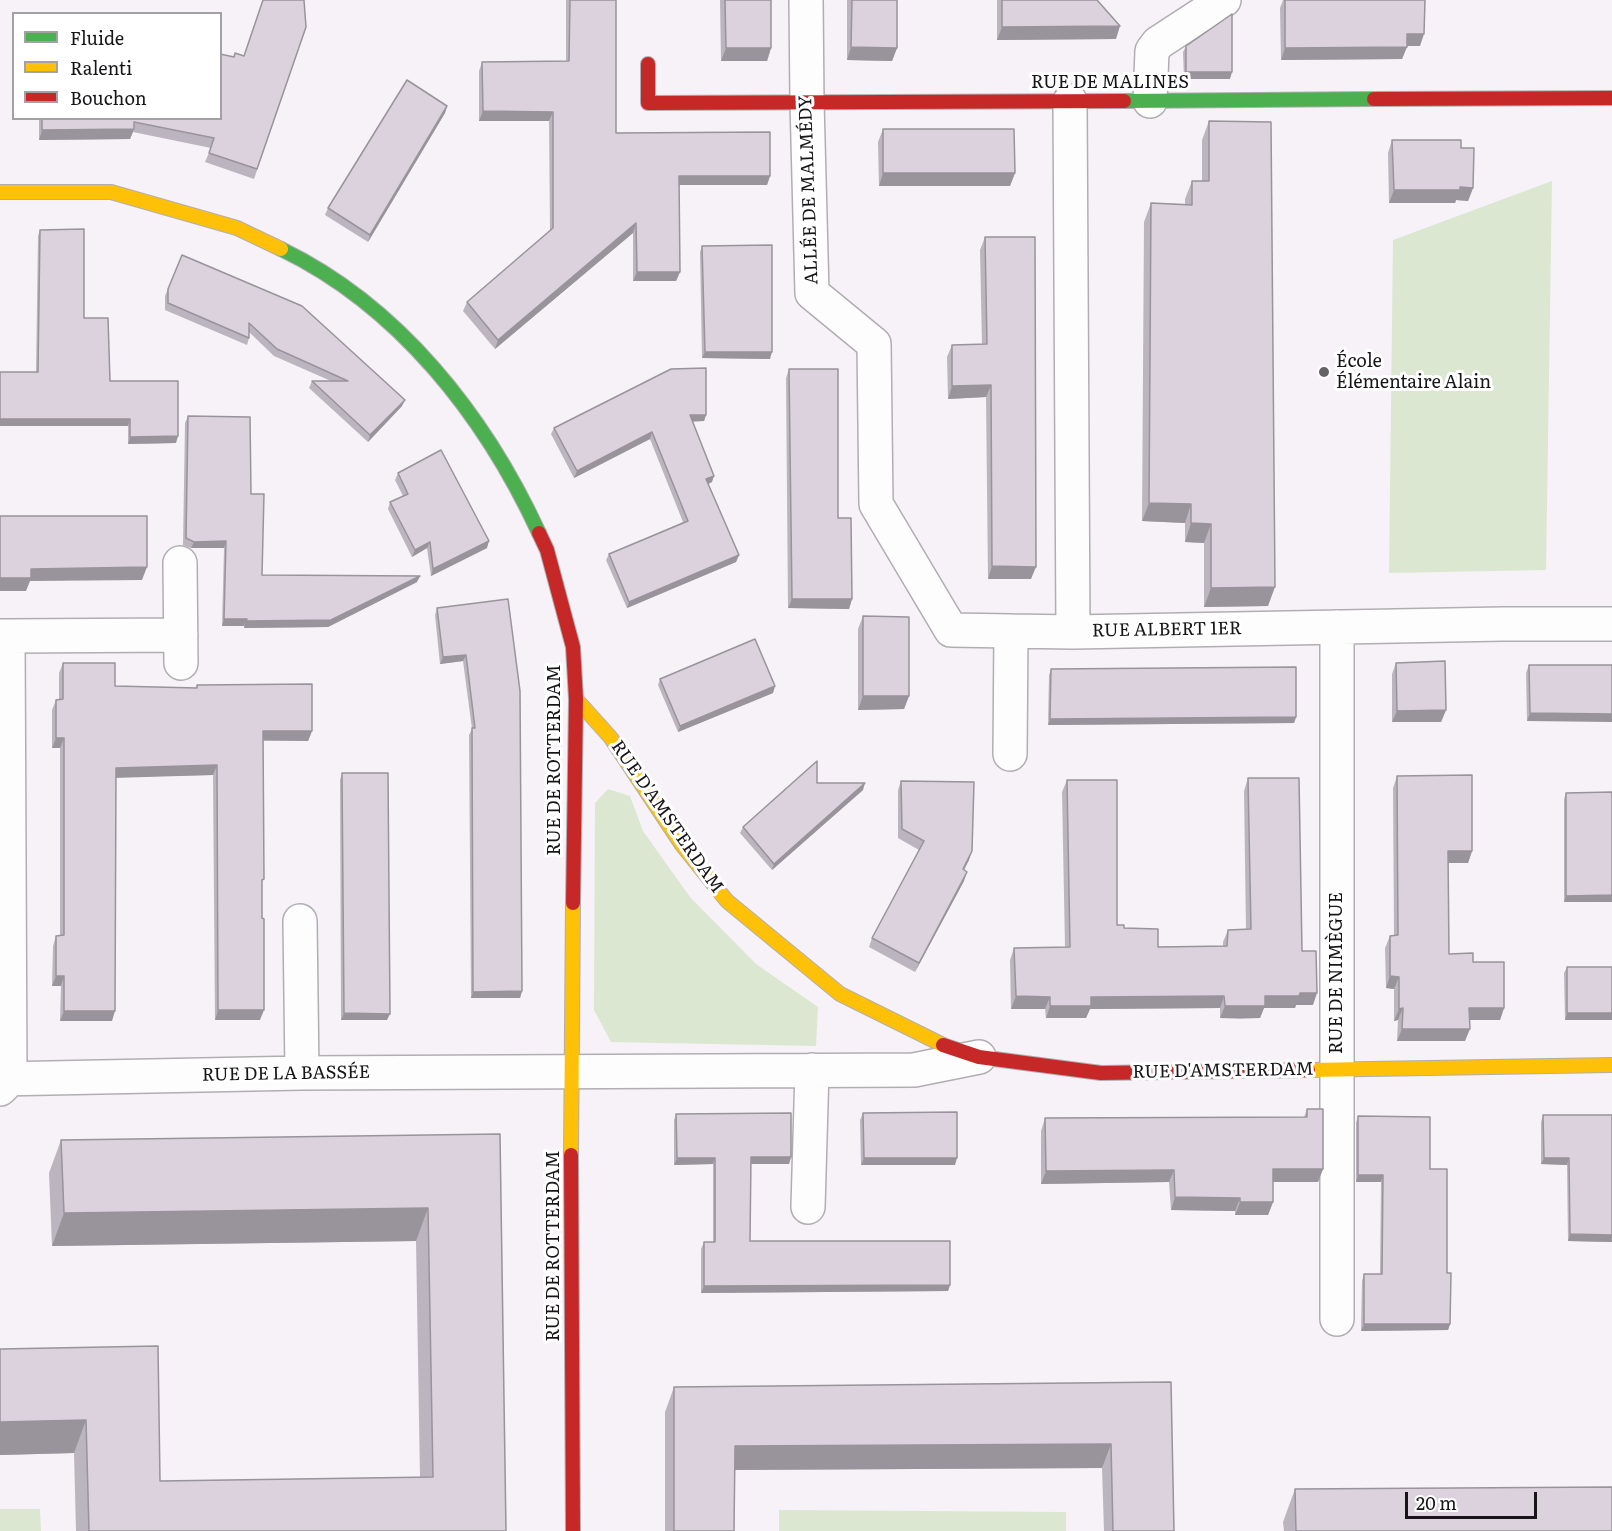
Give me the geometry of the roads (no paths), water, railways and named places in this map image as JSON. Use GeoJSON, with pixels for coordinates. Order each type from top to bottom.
{"type":"FeatureCollection","features":[{"type":"Feature","properties":{"kind":"street","name":"ALLÉE DE MALMÉDY"},"geometry":{"type":"LineString","coordinates":[[806,0],[812,293],[874,344],[876,504],[951,630],[1073,632]]}},
{"type":"Feature","properties":{"kind":"street"},"geometry":{"type":"LineString","coordinates":[[1150,100],[1152,51],[1158,43],[1224,0]]}},
{"type":"Feature","properties":{"kind":"street","name":"RUE DE MALINES"},"geometry":{"type":"LineString","coordinates":[[648,64],[648,103],[1612,98]]}},
{"type":"Feature","properties":{"kind":"street","name":"RUE ALBERT 1ER"},"geometry":{"type":"LineString","coordinates":[[1070,101],[1073,632],[1612,624]]}},
{"type":"Feature","properties":{"kind":"street","name":"RUE DE ROTTERDAM"},"geometry":{"type":"LineString","coordinates":[[0,192],[111,192],[237,228],[312,264],[377,310],[431,364],[479,424],[524,500],[547,550],[573,647],[576,699],[573,1531]]}},
{"type":"Feature","properties":{"kind":"street"},"geometry":{"type":"LineString","coordinates":[[3,1082],[4,636],[181,649],[180,563]]}},
{"type":"Feature","properties":{"kind":"street","name":"RUE DE NIMÈGUE"},"geometry":{"type":"LineString","coordinates":[[1337,627],[1337,1319]]}},
{"type":"Feature","properties":{"kind":"street"},"geometry":{"type":"LineString","coordinates":[[1011,630],[1011,754]]}},
{"type":"Feature","properties":{"kind":"street","name":"RUE D'AMSTERDAM"},"geometry":{"type":"LineString","coordinates":[[576,699],[611,738],[682,845],[727,901],[840,994],[937,1042],[979,1057],[1101,1073],[1612,1065]]}},
{"type":"Feature","properties":{"kind":"street"},"geometry":{"type":"LineString","coordinates":[[300,921],[302,1072]]}},
{"type":"Feature","properties":{"kind":"street","name":"RUE D'AMSTERDAM"},"geometry":{"type":"LineString","coordinates":[[573,1071],[914,1070],[979,1057]]}},
{"type":"Feature","properties":{"kind":"street"},"geometry":{"type":"LineString","coordinates":[[808,1207],[812,1070]]}},
{"type":"Feature","properties":{"kind":"street","name":"RUE DE LA BASSÉE"},"geometry":{"type":"LineString","coordinates":[[3,1082],[302,1072],[573,1071]]}},
{"type":"Feature","properties":{"kind":"place","name":"École Élémentaire Alain"},"geometry":{"type":"Point","coordinates":[1324,372]}}]}
